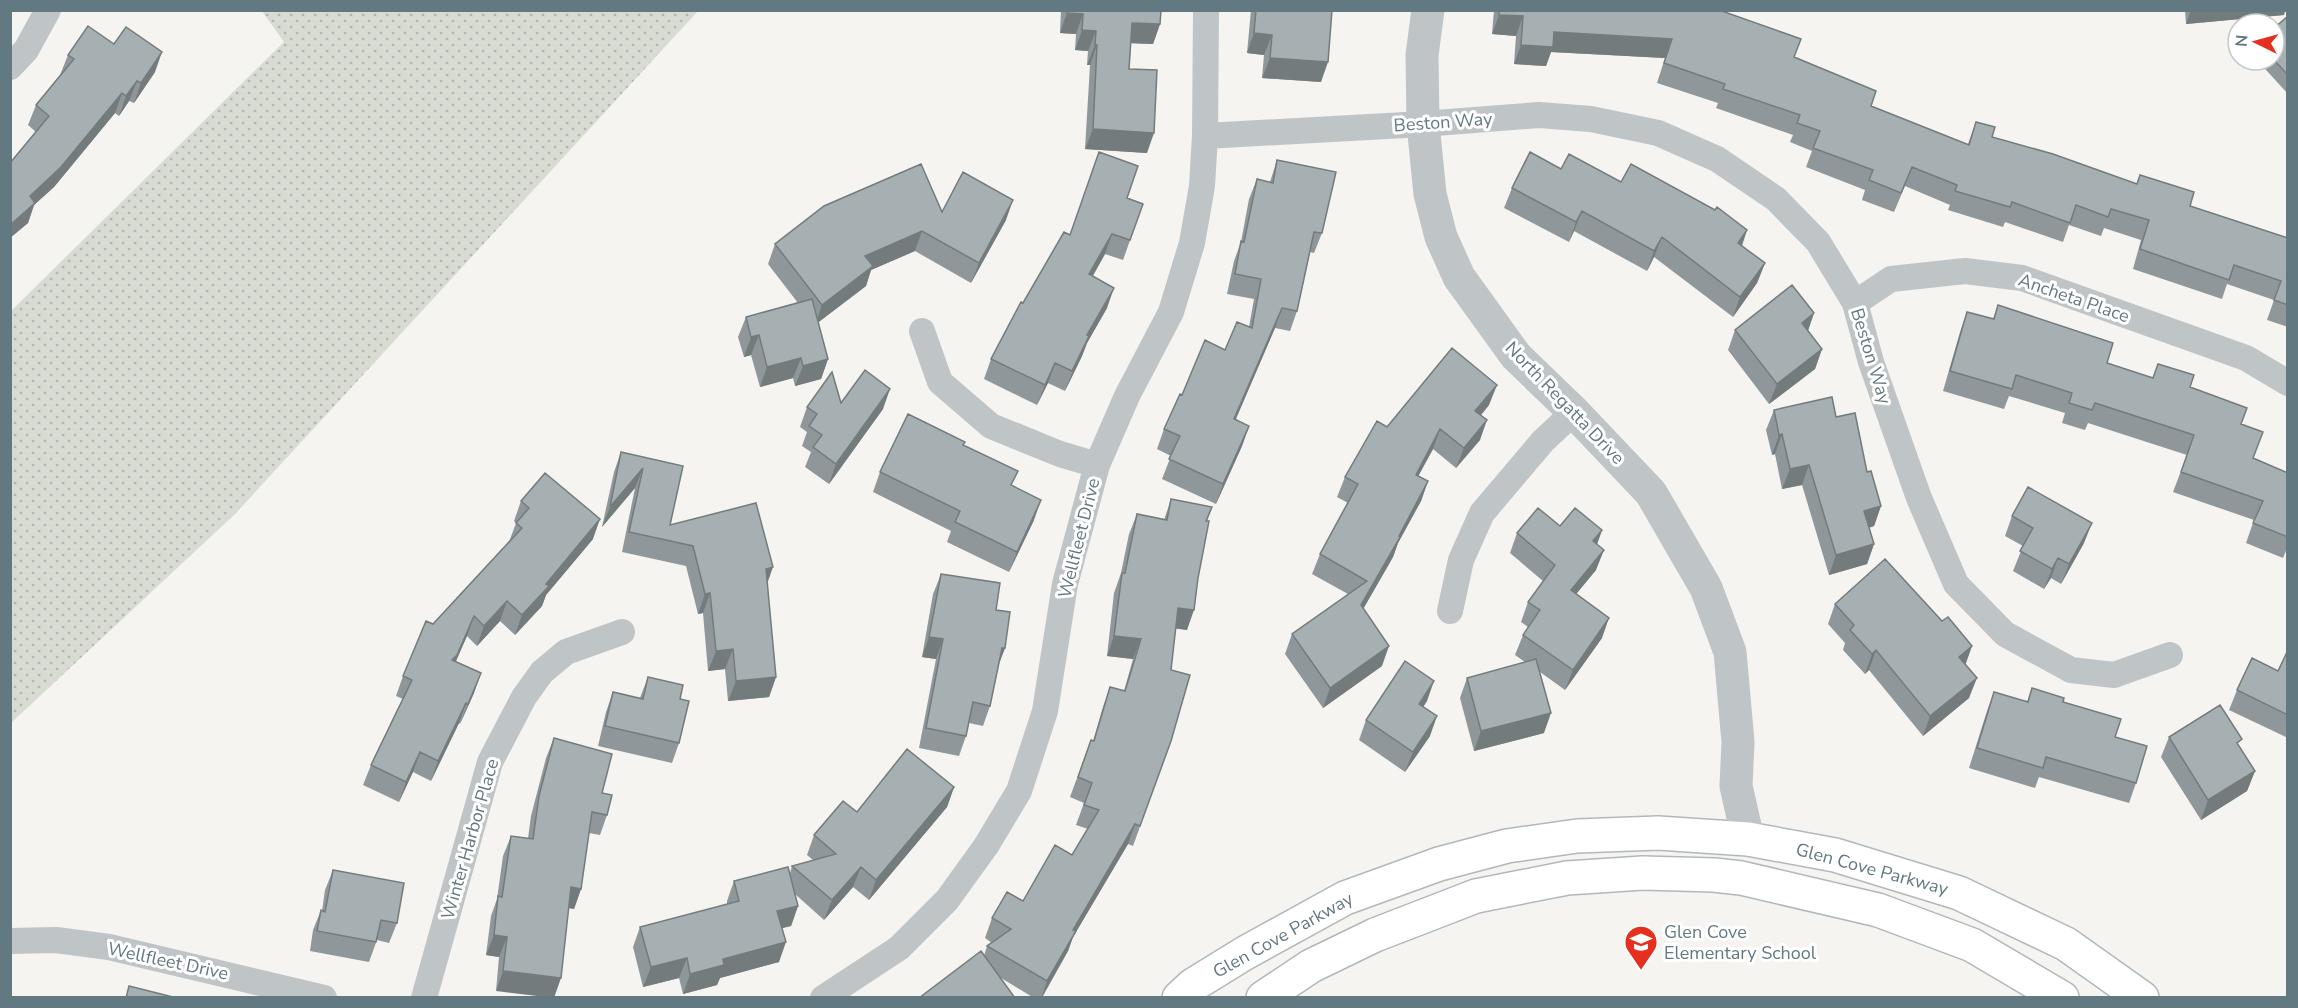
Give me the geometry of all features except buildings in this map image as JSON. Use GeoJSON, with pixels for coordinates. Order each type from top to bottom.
{"type":"FeatureCollection","features":[{"type":"Feature","properties":{"kind":"main road","name":"Glen Cove Parkway"},"geometry":{"type":"LineString","coordinates":[[1179,998],[1193,985],[1245,953],[1345,898],[1439,864],[1507,846],[1577,836],[1658,833],[1716,835],[1835,855],[1959,893],[2066,944],[2142,998]]}},
{"type":"Feature","properties":{"kind":"main road"},"geometry":{"type":"LineString","coordinates":[[1263,998],[1311,966],[1375,935],[1476,896],[1567,878],[1643,873],[1741,878],[1878,910],[1972,945],[2062,998]]}},
{"type":"Feature","properties":{"kind":"street"},"geometry":{"type":"LineString","coordinates":[[10,67],[26,50],[48,10]]}},
{"type":"Feature","properties":{"kind":"street","name":"Wellfleet Drive"},"geometry":{"type":"LineString","coordinates":[[823,998],[898,948],[947,900],[986,846],[1020,791],[1045,711],[1065,584],[1097,465],[1127,396],[1171,312],[1191,243],[1202,186],[1205,136],[1206,10]]}},
{"type":"Feature","properties":{"kind":"street","name":"North Regatta Drive"},"geometry":{"type":"LineString","coordinates":[[1428,10],[1422,55],[1423,124],[1430,194],[1442,237],[1459,277],[1516,356],[1574,412],[1651,493],[1706,588],[1730,652],[1738,742],[1736,786],[1748,839]]}},
{"type":"Feature","properties":{"kind":"street","name":"Beston Way"},"geometry":{"type":"LineString","coordinates":[[1205,136],[1539,115],[1591,119],[1658,133],[1717,159],[1776,199],[1818,242],[1855,303],[1871,362],[1908,466],[1956,584],[2005,634],[2072,669],[2114,675],[2170,655]]}},
{"type":"Feature","properties":{"kind":"street","name":"Ancheta Place"},"geometry":{"type":"LineString","coordinates":[[1855,303],[1891,279],[1965,271],[2022,278],[2246,358],[2288,383]]}},
{"type":"Feature","properties":{"kind":"street"},"geometry":{"type":"LineString","coordinates":[[922,331],[940,382],[991,426],[1060,454],[1097,465]]}},
{"type":"Feature","properties":{"kind":"street"},"geometry":{"type":"LineString","coordinates":[[1450,611],[1461,560],[1482,513],[1543,441],[1574,412]]}},
{"type":"Feature","properties":{"kind":"street","name":"Winter Harbor Place"},"geometry":{"type":"LineString","coordinates":[[424,998],[490,762],[524,697],[543,672],[566,652],[622,632]]}},
{"type":"Feature","properties":{"kind":"street","name":"North Regatta Drive"},"geometry":{"type":"LineString","coordinates":[[1716,835],[1736,786]]}},
{"type":"Feature","properties":{"kind":"street","name":"Wellfleet Drive"},"geometry":{"type":"LineString","coordinates":[[10,941],[56,940],[109,947],[324,998]]}},
{"type":"Feature","properties":{"kind":"shaded area"},"geometry":{"type":"Polygon","coordinates":[[[262,11],[698,11],[235,514],[11,723],[11,311],[284,42],[262,11]]]}},
{"type":"Feature","properties":{"kind":"place","name":"Glen Cove Elementary School"},"geometry":{"type":"Point","coordinates":[1641,971]}}]}
